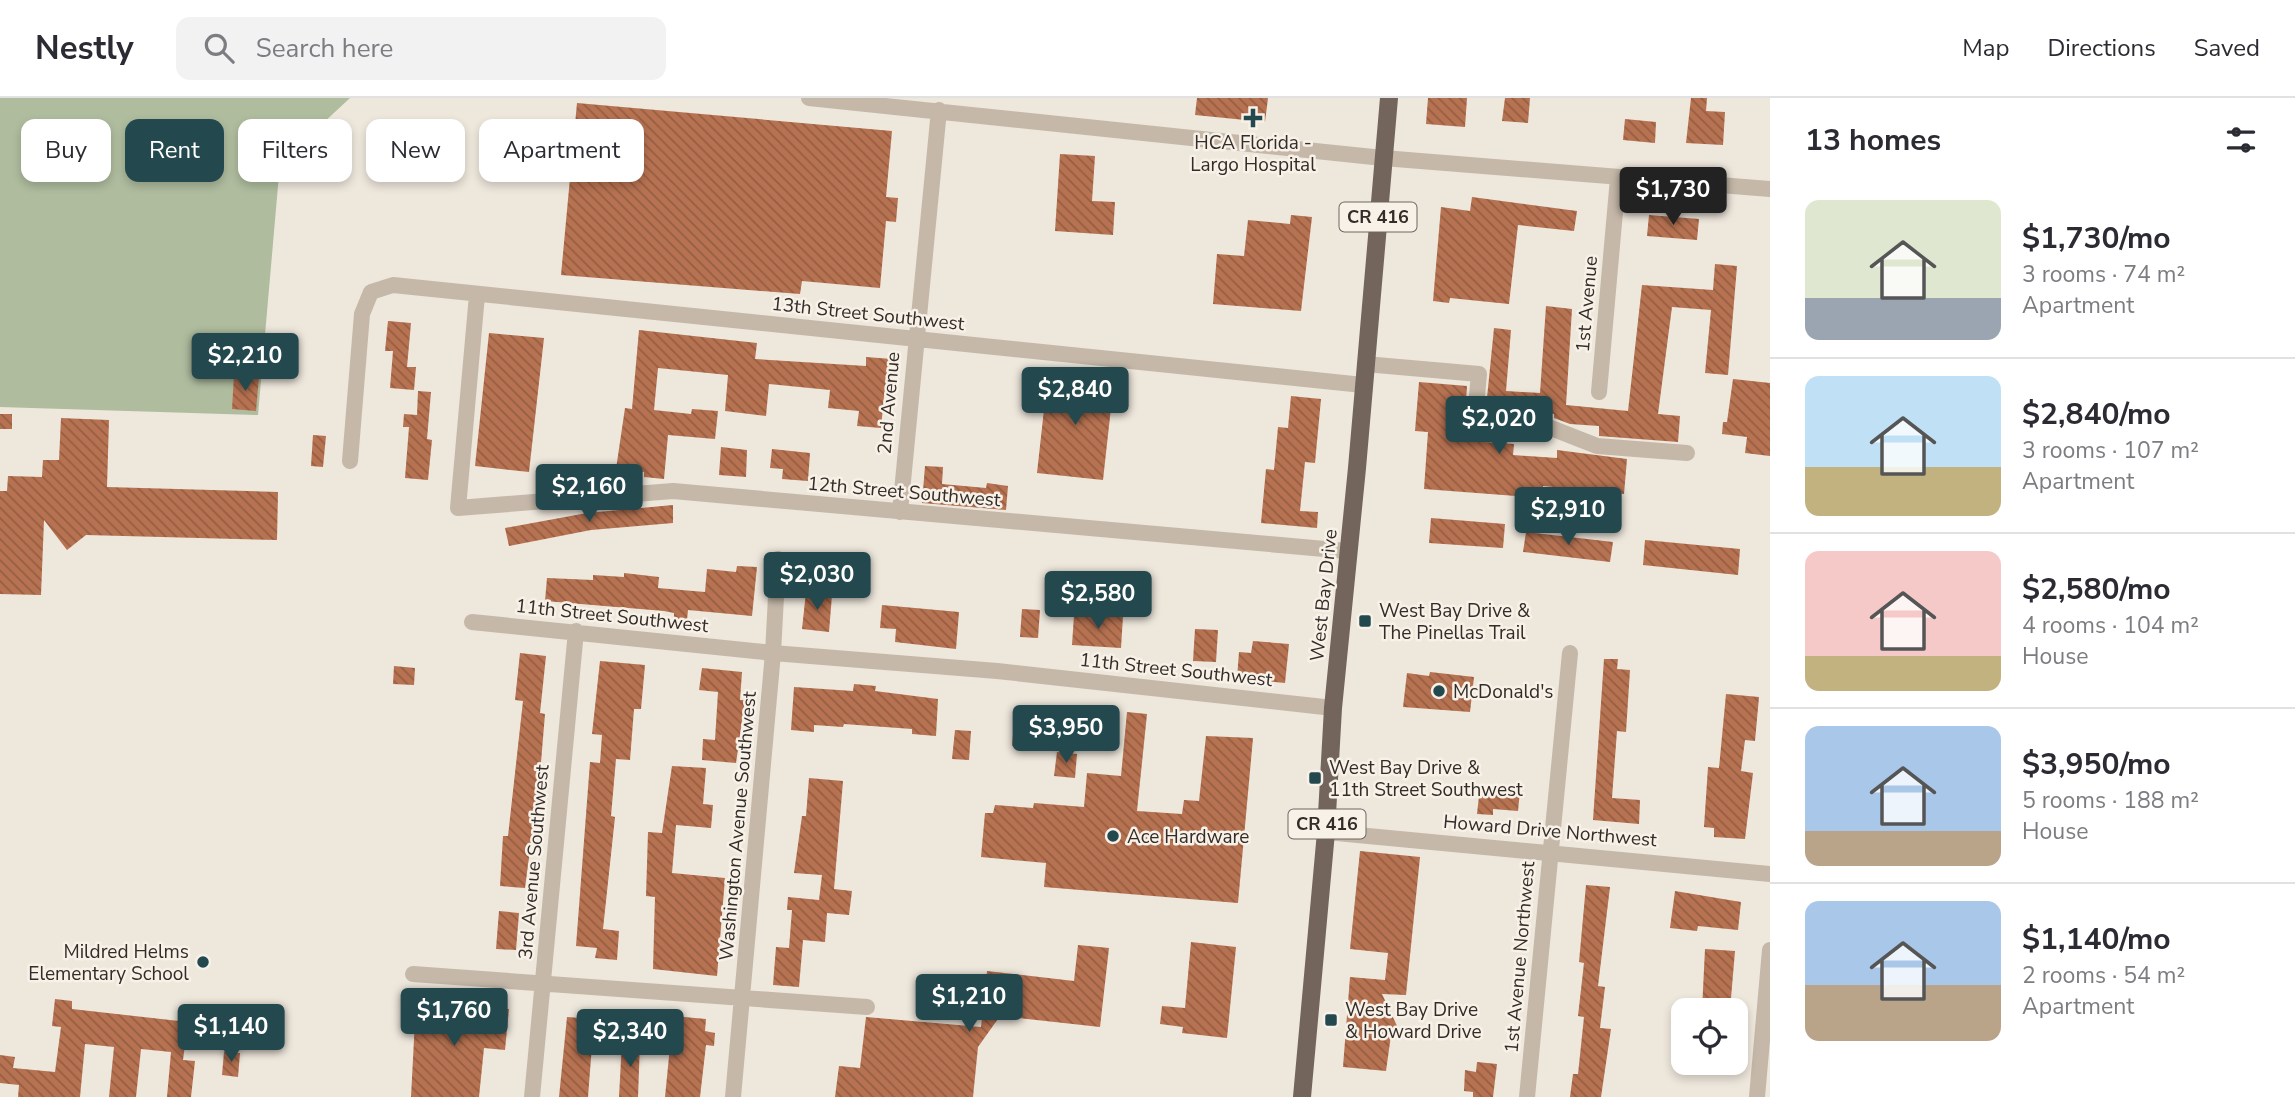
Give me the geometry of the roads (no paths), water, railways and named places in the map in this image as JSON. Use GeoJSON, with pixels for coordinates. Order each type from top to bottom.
{"type":"FeatureCollection","features":[{"type":"Feature","properties":{"kind":"main road","name":"West Bay Drive"},"geometry":{"type":"LineString","coordinates":[[1302,1097],[1326,832],[1333,708],[1389,98]]}},
{"type":"Feature","properties":{"kind":"street"},"geometry":{"type":"LineString","coordinates":[[809,98],[1383,158],[1770,189]]}},
{"type":"Feature","properties":{"kind":"street","name":"2nd Avenue"},"geometry":{"type":"LineString","coordinates":[[900,512],[939,110]]}},
{"type":"Feature","properties":{"kind":"street","name":"1st Avenue"},"geometry":{"type":"LineString","coordinates":[[1599,392],[1618,178]]}},
{"type":"Feature","properties":{"kind":"street","name":"13th Street Southwest"},"geometry":{"type":"LineString","coordinates":[[350,461],[362,314],[371,292],[393,285],[1363,385]]}},
{"type":"Feature","properties":{"kind":"street","name":"12th Street Southwest"},"geometry":{"type":"LineString","coordinates":[[477,295],[458,508],[673,491],[1347,551]]}},
{"type":"Feature","properties":{"kind":"street"},"geometry":{"type":"LineString","coordinates":[[1365,364],[1479,374],[1475,417],[1546,426],[1597,446],[1687,453]]}},
{"type":"Feature","properties":{"kind":"street","name":"Washington Avenue Southwest"},"geometry":{"type":"LineString","coordinates":[[733,1097],[773,653],[778,559]]}},
{"type":"Feature","properties":{"kind":"street","name":"11th Street Southwest"},"geometry":{"type":"LineString","coordinates":[[472,622],[773,653],[997,671],[1333,708]]}},
{"type":"Feature","properties":{"kind":"street","name":"3rd Avenue Southwest"},"geometry":{"type":"LineString","coordinates":[[532,1097],[576,631]]}},
{"type":"Feature","properties":{"kind":"street","name":"1st Avenue Northwest"},"geometry":{"type":"LineString","coordinates":[[1527,1097],[1570,653]]}},
{"type":"Feature","properties":{"kind":"street","name":"Howard Drive Northwest"},"geometry":{"type":"LineString","coordinates":[[1326,832],[1549,850],[1770,874]]}},
{"type":"Feature","properties":{"kind":"street"},"geometry":{"type":"LineString","coordinates":[[1757,1097],[1770,950]]}},
{"type":"Feature","properties":{"kind":"street"},"geometry":{"type":"LineString","coordinates":[[413,974],[867,1007]]}},
{"type":"Feature","properties":{"kind":"place","name":"HCA Florida - Largo Hospital"},"geometry":{"type":"Point","coordinates":[1253,118]}},
{"type":"Feature","properties":{"kind":"place","name":"West Bay Drive & The Pinellas Trail"},"geometry":{"type":"Point","coordinates":[1365,621]}},
{"type":"Feature","properties":{"kind":"place","name":"McDonald's"},"geometry":{"type":"Point","coordinates":[1439,691]}},
{"type":"Feature","properties":{"kind":"place","name":"West Bay Drive & 11th Street Southwest"},"geometry":{"type":"Point","coordinates":[1315,778]}},
{"type":"Feature","properties":{"kind":"place","name":"Ace Hardware"},"geometry":{"type":"Point","coordinates":[1113,836]}},
{"type":"Feature","properties":{"kind":"place","name":"Mildred Helms Elementary School"},"geometry":{"type":"Point","coordinates":[203,962]}},
{"type":"Feature","properties":{"kind":"place","name":"West Bay Drive & Howard Drive"},"geometry":{"type":"Point","coordinates":[1331,1020]}}]}
